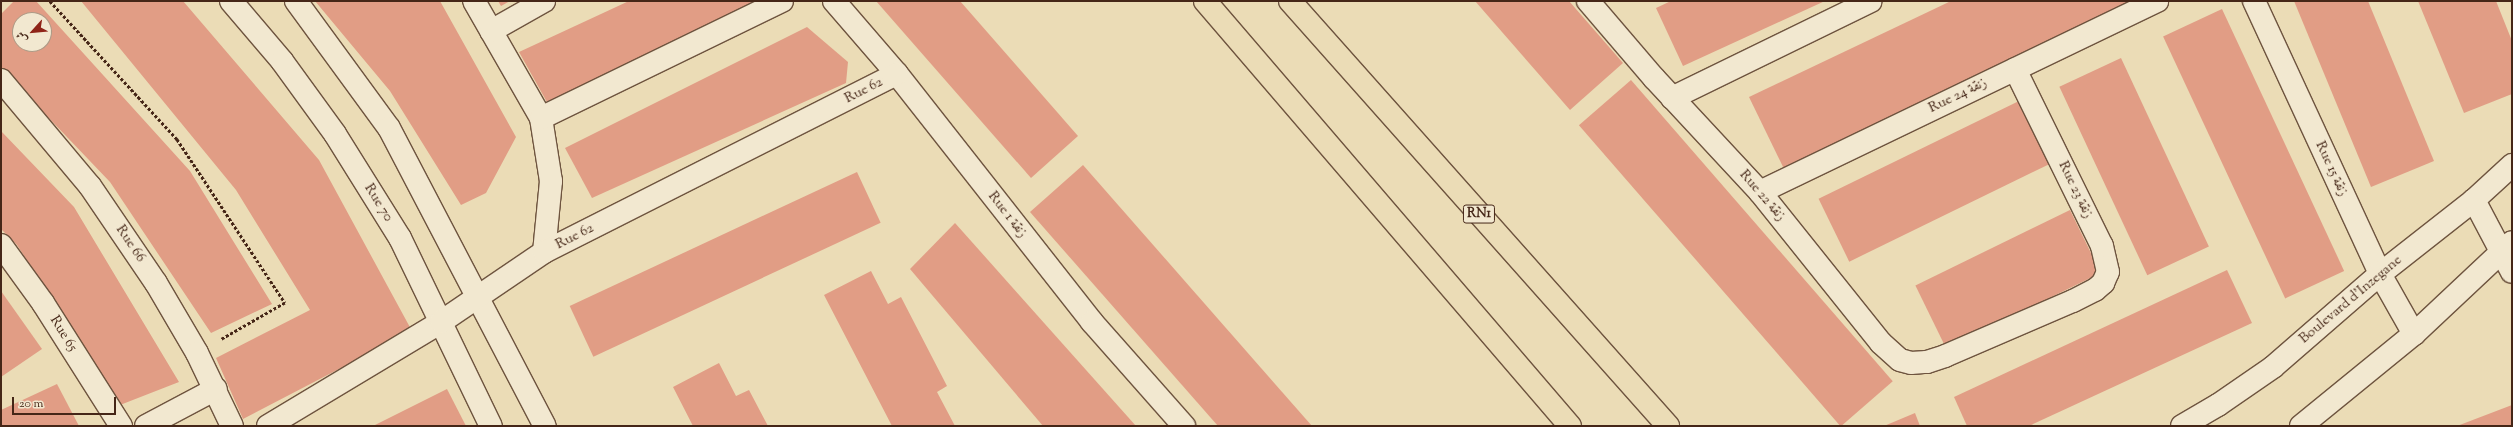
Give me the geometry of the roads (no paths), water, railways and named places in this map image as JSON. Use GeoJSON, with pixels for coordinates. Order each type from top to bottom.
{"type":"FeatureCollection","features":[{"type":"Feature","properties":{"kind":"highway"},"geometry":{"type":"LineString","coordinates":[[1205,1],[1570,426]]}},
{"type":"Feature","properties":{"kind":"highway","name":"RN1"},"geometry":{"type":"LineString","coordinates":[[1290,1],[1668,426]]}},
{"type":"Feature","properties":{"kind":"street","name":"Rue 70"},"geometry":{"type":"LineString","coordinates":[[231,1],[282,61],[335,134],[400,238],[491,426]]}},
{"type":"Feature","properties":{"kind":"street"},"geometry":{"type":"LineString","coordinates":[[296,1],[389,128],[479,297],[544,426]]}},
{"type":"Feature","properties":{"kind":"street"},"geometry":{"type":"LineString","coordinates":[[474,1],[540,118],[551,181],[544,252]]}},
{"type":"Feature","properties":{"kind":"street"},"geometry":{"type":"LineString","coordinates":[[491,31],[544,1]]}},
{"type":"Feature","properties":{"kind":"street"},"geometry":{"type":"LineString","coordinates":[[540,118],[782,1]]}},
{"type":"Feature","properties":{"kind":"street","name":"Rue 1 زنقة"},"geometry":{"type":"LineString","coordinates":[[834,1],[897,74],[1092,322],[1184,426]]}},
{"type":"Feature","properties":{"kind":"street","name":"Rue 22 زنقة"},"geometry":{"type":"LineString","coordinates":[[1588,1],[1672,98],[1760,192],[1881,343],[1900,360],[1911,363],[1927,362],[1945,356]]}},
{"type":"Feature","properties":{"kind":"street"},"geometry":{"type":"LineString","coordinates":[[1672,98],[1871,1]]}},
{"type":"Feature","properties":{"kind":"street","name":"Rue 24 زنقة"},"geometry":{"type":"LineString","coordinates":[[1760,192],[2157,1]]}},
{"type":"Feature","properties":{"kind":"street","name":"Rue 15 زنقة"},"geometry":{"type":"LineString","coordinates":[[2254,1],[2380,274],[2414,334]]}},
{"type":"Feature","properties":{"kind":"street","name":"Rue 23 زنقة"},"geometry":{"type":"LineString","coordinates":[[1945,356],[2073,301],[2103,284],[2108,272],[2098,238],[2015,69]]}},
{"type":"Feature","properties":{"kind":"street","name":"Rue 62"},"geometry":{"type":"LineString","coordinates":[[268,426],[441,322],[544,252],[897,74]]}},
{"type":"Feature","properties":{"kind":"street","name":"Rue 66"},"geometry":{"type":"LineString","coordinates":[[1,80],[90,186],[156,283],[198,353],[232,426]]}},
{"type":"Feature","properties":{"kind":"street","name":"Boulevard d'Inzegane"},"geometry":{"type":"LineString","coordinates":[[2182,426],[2218,405],[2273,367],[2380,274],[2474,200],[2512,165]]}},
{"type":"Feature","properties":{"kind":"street"},"geometry":{"type":"LineString","coordinates":[[2474,200],[2507,247],[2512,272]]}},
{"type":"Feature","properties":{"kind":"street","name":"Rue 65"},"geometry":{"type":"LineString","coordinates":[[1,245],[44,303],[121,426]]}},
{"type":"Feature","properties":{"kind":"street"},"geometry":{"type":"LineString","coordinates":[[2301,426],[2414,334],[2507,247]]}},
{"type":"Feature","properties":{"kind":"street"},"geometry":{"type":"LineString","coordinates":[[146,426],[216,389]]}}]}
